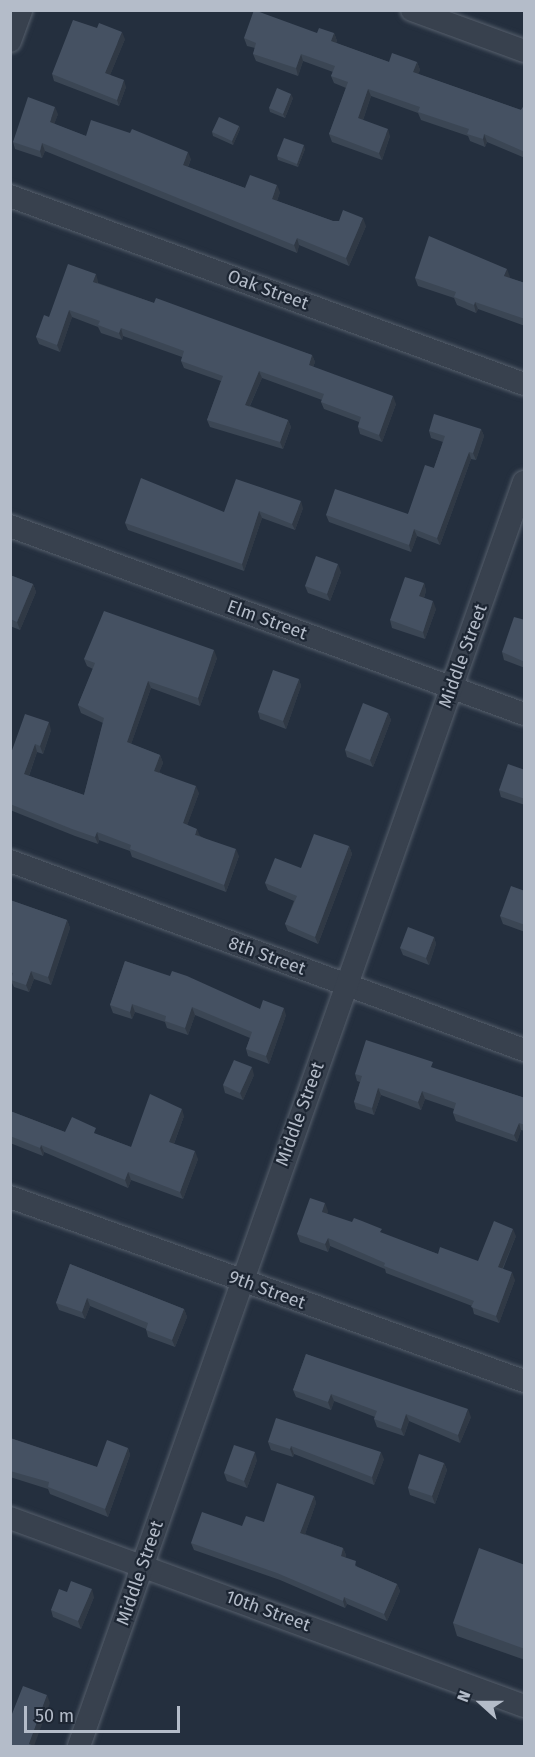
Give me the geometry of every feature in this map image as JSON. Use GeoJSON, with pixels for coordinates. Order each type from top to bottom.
{"type":"FeatureCollection","features":[{"type":"Feature","properties":{"kind":"street"},"geometry":{"type":"LineString","coordinates":[[10,42],[21,10]]}},
{"type":"Feature","properties":{"kind":"street"},"geometry":{"type":"LineString","coordinates":[[412,10],[525,51]]}},
{"type":"Feature","properties":{"kind":"street","name":"Oak Street"},"geometry":{"type":"LineString","coordinates":[[10,196],[525,384]]}},
{"type":"Feature","properties":{"kind":"street","name":"Middle Street"},"geometry":{"type":"LineString","coordinates":[[79,1746],[241,1281],[525,482]]}},
{"type":"Feature","properties":{"kind":"street","name":"Elm Street"},"geometry":{"type":"LineString","coordinates":[[10,526],[525,714]]}},
{"type":"Feature","properties":{"kind":"street","name":"8th Street"},"geometry":{"type":"LineString","coordinates":[[10,861],[525,1050]]}},
{"type":"Feature","properties":{"kind":"street","name":"9th Street"},"geometry":{"type":"LineString","coordinates":[[10,1197],[525,1381]]}},
{"type":"Feature","properties":{"kind":"street","name":"10th Street"},"geometry":{"type":"LineString","coordinates":[[10,1518],[525,1706]]}},
{"type":"Feature","properties":{"kind":"building"},"geometry":{"type":"Polygon","coordinates":[[[254,10],[317,33],[319,28],[334,33],[331,41],[389,62],[392,53],[417,62],[413,72],[521,110],[525,104],[525,152],[484,134],[483,139],[467,134],[469,129],[418,112],[420,107],[368,89],[358,118],[388,129],[379,153],[329,134],[348,82],[331,76],[335,66],[301,54],[296,68],[253,54],[256,43],[244,38],[254,10]]]}},
{"type":"Feature","properties":{"kind":"building"},"geometry":{"type":"Polygon","coordinates":[[[73,20],[97,28],[99,23],[122,32],[105,73],[124,80],[117,100],[52,74],[73,20]]]}},
{"type":"Feature","properties":{"kind":"building"},"geometry":{"type":"Polygon","coordinates":[[[277,88],[291,94],[283,114],[269,108],[277,88]]]}},
{"type":"Feature","properties":{"kind":"building"},"geometry":{"type":"Polygon","coordinates":[[[28,97],[55,107],[50,122],[86,136],[91,120],[130,133],[132,129],[188,152],[183,165],[245,188],[250,175],[277,185],[272,199],[333,221],[339,221],[343,210],[363,218],[346,258],[297,238],[294,245],[42,143],[40,151],[13,142],[28,97]]]}},
{"type":"Feature","properties":{"kind":"building"},"geometry":{"type":"Polygon","coordinates":[[[219,117],[239,126],[232,141],[212,132],[219,117]]]}},
{"type":"Feature","properties":{"kind":"building"},"geometry":{"type":"Polygon","coordinates":[[[284,138],[304,145],[297,164],[277,156],[284,138]]]}},
{"type":"Feature","properties":{"kind":"building"},"geometry":{"type":"Polygon","coordinates":[[[429,236],[507,269],[504,276],[525,283],[525,319],[475,302],[474,305],[454,297],[456,292],[415,278],[429,236]]]}},
{"type":"Feature","properties":{"kind":"building"},"geometry":{"type":"Polygon","coordinates":[[[68,264],[96,274],[93,282],[154,303],[156,298],[312,355],[309,365],[393,396],[379,435],[358,427],[361,417],[321,402],[324,394],[259,371],[245,405],[288,420],[280,442],[207,420],[223,376],[181,361],[184,351],[121,328],[119,333],[98,325],[100,321],[69,310],[57,345],[36,337],[44,315],[49,317],[68,264]]]}},
{"type":"Feature","properties":{"kind":"building"},"geometry":{"type":"Polygon","coordinates":[[[434,414],[481,429],[473,453],[469,452],[437,538],[414,529],[409,545],[326,515],[335,489],[408,514],[425,465],[434,468],[445,436],[429,431],[434,414]]]}},
{"type":"Feature","properties":{"kind":"building"},"geometry":{"type":"Polygon","coordinates":[[[141,478],[224,512],[236,479],[301,501],[292,524],[259,511],[242,564],[125,523],[141,478]]]}},
{"type":"Feature","properties":{"kind":"building"},"geometry":{"type":"Polygon","coordinates":[[[316,556],[338,564],[327,594],[305,586],[316,556]]]}},
{"type":"Feature","properties":{"kind":"building"},"geometry":{"type":"Polygon","coordinates":[[[10,575],[33,584],[17,622],[10,619],[10,575]]]}},
{"type":"Feature","properties":{"kind":"building"},"geometry":{"type":"Polygon","coordinates":[[[405,577],[424,583],[419,596],[433,601],[423,632],[390,620],[405,577]]]}},
{"type":"Feature","properties":{"kind":"building"},"geometry":{"type":"Polygon","coordinates":[[[104,611],[214,650],[198,698],[148,681],[127,742],[160,755],[154,771],[196,786],[183,823],[197,829],[195,835],[236,849],[224,885],[130,849],[131,845],[97,832],[95,837],[10,804],[10,756],[25,714],[49,722],[40,746],[35,744],[24,774],[84,795],[104,718],[78,705],[95,663],[84,659],[104,611]]]}},
{"type":"Feature","properties":{"kind":"building"},"geometry":{"type":"Polygon","coordinates":[[[514,617],[525,620],[525,662],[502,652],[514,617]]]}},
{"type":"Feature","properties":{"kind":"building"},"geometry":{"type":"Polygon","coordinates":[[[273,670],[299,679],[283,721],[258,712],[273,670]]]}},
{"type":"Feature","properties":{"kind":"building"},"geometry":{"type":"Polygon","coordinates":[[[363,703],[388,713],[370,760],[345,750],[363,703]]]}},
{"type":"Feature","properties":{"kind":"building"},"geometry":{"type":"Polygon","coordinates":[[[508,764],[525,770],[525,799],[499,790],[508,764]]]}},
{"type":"Feature","properties":{"kind":"building"},"geometry":{"type":"Polygon","coordinates":[[[314,834],[349,846],[315,937],[285,924],[297,896],[265,883],[275,858],[301,868],[314,834]]]}},
{"type":"Feature","properties":{"kind":"building"},"geometry":{"type":"Polygon","coordinates":[[[511,886],[525,891],[525,925],[500,916],[511,886]]]}},
{"type":"Feature","properties":{"kind":"building"},"geometry":{"type":"Polygon","coordinates":[[[10,900],[67,920],[48,977],[31,971],[26,985],[11,980],[13,973],[10,972],[10,900]]]}},
{"type":"Feature","properties":{"kind":"building"},"geometry":{"type":"Polygon","coordinates":[[[408,927],[434,937],[426,958],[400,948],[408,927]]]}},
{"type":"Feature","properties":{"kind":"building"},"geometry":{"type":"Polygon","coordinates":[[[125,961],[170,976],[172,971],[187,976],[260,1009],[263,1000],[284,1008],[266,1056],[246,1049],[252,1032],[192,1007],[185,1028],[165,1021],[166,1016],[132,1004],[130,1012],[110,1005],[125,961]]]}},
{"type":"Feature","properties":{"kind":"building"},"geometry":{"type":"Polygon","coordinates":[[[366,1040],[433,1062],[431,1067],[525,1098],[525,1125],[519,1123],[514,1135],[453,1113],[456,1103],[422,1091],[418,1102],[378,1088],[372,1108],[354,1102],[362,1076],[355,1074],[366,1040]]]}},
{"type":"Feature","properties":{"kind":"building"},"geometry":{"type":"Polygon","coordinates":[[[234,1060],[252,1067],[240,1093],[223,1085],[234,1060]]]}},
{"type":"Feature","properties":{"kind":"building"},"geometry":{"type":"Polygon","coordinates":[[[150,1094],[182,1109],[169,1142],[195,1151],[180,1192],[128,1172],[125,1180],[41,1145],[40,1148],[10,1136],[10,1111],[65,1132],[72,1117],[96,1128],[94,1133],[131,1147],[150,1094]]]}},
{"type":"Feature","properties":{"kind":"building"},"geometry":{"type":"Polygon","coordinates":[[[310,1198],[325,1203],[322,1212],[352,1222],[354,1218],[382,1229],[380,1232],[438,1254],[440,1247],[478,1261],[494,1221],[513,1229],[498,1267],[512,1272],[496,1316],[471,1307],[474,1301],[384,1266],[385,1263],[328,1238],[325,1244],[297,1234],[310,1198]]]}},
{"type":"Feature","properties":{"kind":"building"},"geometry":{"type":"Polygon","coordinates":[[[70,1264],[184,1309],[172,1340],[146,1330],[148,1323],[87,1298],[82,1312],[56,1303],[70,1264]]]}},
{"type":"Feature","properties":{"kind":"building"},"geometry":{"type":"Polygon","coordinates":[[[306,1354],[468,1409],[458,1435],[406,1414],[401,1429],[374,1419],[377,1411],[331,1394],[328,1402],[293,1390],[306,1354]]]}},
{"type":"Feature","properties":{"kind":"building"},"geometry":{"type":"Polygon","coordinates":[[[276,1418],[381,1452],[372,1477],[291,1446],[290,1449],[268,1442],[276,1418]]]}},
{"type":"Feature","properties":{"kind":"building"},"geometry":{"type":"Polygon","coordinates":[[[10,1438],[97,1467],[107,1440],[128,1448],[105,1509],[48,1487],[49,1482],[10,1471],[10,1438]]]}},
{"type":"Feature","properties":{"kind":"building"},"geometry":{"type":"Polygon","coordinates":[[[234,1445],[255,1452],[244,1481],[224,1473],[234,1445]]]}},
{"type":"Feature","properties":{"kind":"building"},"geometry":{"type":"Polygon","coordinates":[[[419,1454],[444,1463],[432,1496],[408,1488],[419,1454]]]}},
{"type":"Feature","properties":{"kind":"building"},"geometry":{"type":"Polygon","coordinates":[[[277,1483],[314,1496],[300,1533],[343,1548],[341,1556],[356,1561],[355,1566],[397,1584],[384,1614],[344,1597],[343,1601],[277,1573],[191,1543],[202,1512],[242,1526],[246,1516],[264,1522],[277,1483]]]}},
{"type":"Feature","properties":{"kind":"building"},"geometry":{"type":"Polygon","coordinates":[[[479,1548],[525,1565],[525,1649],[453,1623],[479,1548]]]}},
{"type":"Feature","properties":{"kind":"building"},"geometry":{"type":"Polygon","coordinates":[[[71,1581],[92,1589],[78,1621],[51,1610],[59,1589],[67,1592],[71,1581]]]}},
{"type":"Feature","properties":{"kind":"building"},"geometry":{"type":"Polygon","coordinates":[[[23,1686],[47,1695],[29,1744],[35,1746],[10,1746],[10,1719],[23,1686]]]}}]}
